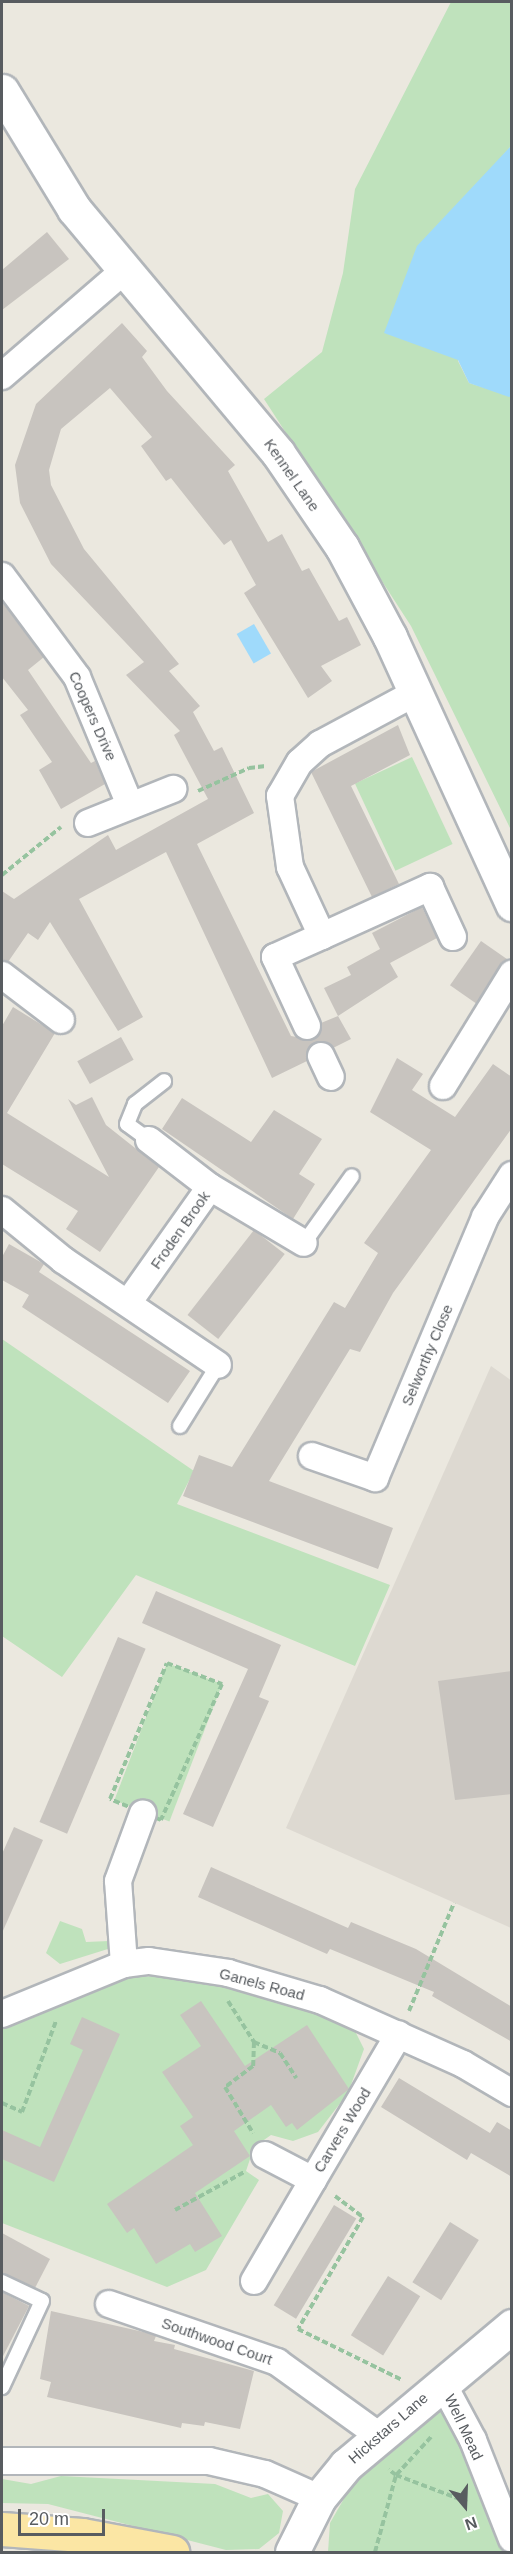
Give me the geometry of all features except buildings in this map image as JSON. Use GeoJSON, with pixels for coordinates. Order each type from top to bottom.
{"type":"FeatureCollection","features":[{"type":"Feature","properties":{"kind":"main road"},"geometry":{"type":"LineString","coordinates":[[2,2529],[82,2535],[172,2553]]}},
{"type":"Feature","properties":{"kind":"street","name":"Kennel Lane"},"geometry":{"type":"LineString","coordinates":[[2,91],[74,209],[278,453],[342,547],[415,693],[512,904]]}},
{"type":"Feature","properties":{"kind":"street"},"geometry":{"type":"LineString","coordinates":[[2,376],[125,270]]}},
{"type":"Feature","properties":{"kind":"street","name":"Coopers Drive"},"geometry":{"type":"LineString","coordinates":[[2,576],[77,677],[130,806]]}},
{"type":"Feature","properties":{"kind":"street"},"geometry":{"type":"LineString","coordinates":[[322,936],[282,833],[280,796],[300,762],[357,720],[415,693]]}},
{"type":"Feature","properties":{"kind":"street"},"geometry":{"type":"LineString","coordinates":[[88,823],[173,789]]}},
{"type":"Feature","properties":{"kind":"street"},"geometry":{"type":"LineString","coordinates":[[307,1026],[275,957],[430,887],[453,937]]}},
{"type":"Feature","properties":{"kind":"street"},"geometry":{"type":"LineString","coordinates":[[443,1086],[512,974]]}},
{"type":"Feature","properties":{"kind":"street"},"geometry":{"type":"LineString","coordinates":[[2,975],[62,1020]]}},
{"type":"Feature","properties":{"kind":"street"},"geometry":{"type":"LineString","coordinates":[[149,1140],[210,1187]]}},
{"type":"Feature","properties":{"kind":"street","name":"Selworthy Close"},"geometry":{"type":"LineString","coordinates":[[312,1456],[375,1478],[485,1216],[512,1175]]}},
{"type":"Feature","properties":{"kind":"street","name":"Froden Brook"},"geometry":{"type":"LineString","coordinates":[[128,1303],[210,1187],[303,1243]]}},
{"type":"Feature","properties":{"kind":"street"},"geometry":{"type":"LineString","coordinates":[[2,1210],[63,1260],[218,1365]]}},
{"type":"Feature","properties":{"kind":"street"},"geometry":{"type":"LineString","coordinates":[[124,1964],[118,1881],[143,1813]]}},
{"type":"Feature","properties":{"kind":"street","name":"Ganels Road"},"geometry":{"type":"LineString","coordinates":[[2,2014],[124,1964],[149,1961],[209,1970],[320,2000],[399,2034],[512,2093]]}},
{"type":"Feature","properties":{"kind":"street","name":"Carvers Wood"},"geometry":{"type":"LineString","coordinates":[[266,2155],[313,2180],[399,2034]]}},
{"type":"Feature","properties":{"kind":"street"},"geometry":{"type":"LineString","coordinates":[[254,2282],[313,2180]]}},
{"type":"Feature","properties":{"kind":"street","name":"Southwood Court"},"geometry":{"type":"LineString","coordinates":[[109,2304],[278,2361],[370,2442]]}},
{"type":"Feature","properties":{"kind":"street","name":"Hickstars Lane"},"geometry":{"type":"LineString","coordinates":[[292,2553],[319,2498],[370,2442],[442,2394],[512,2326]]}},
{"type":"Feature","properties":{"kind":"street","name":"Well Mead"},"geometry":{"type":"LineString","coordinates":[[442,2394],[512,2539]]}},
{"type":"Feature","properties":{"kind":"street"},"geometry":{"type":"LineString","coordinates":[[2,2461],[209,2460],[265,2474],[319,2498]]}},
{"type":"Feature","properties":{"kind":"lane"},"geometry":{"type":"LineString","coordinates":[[149,1140],[127,1124],[135,1104],[164,1081]]}},
{"type":"Feature","properties":{"kind":"lane"},"geometry":{"type":"LineString","coordinates":[[303,1243],[352,1176]]}},
{"type":"Feature","properties":{"kind":"lane"},"geometry":{"type":"LineString","coordinates":[[180,1426],[218,1365]]}},
{"type":"Feature","properties":{"kind":"lane"},"geometry":{"type":"LineString","coordinates":[[2,2282],[42,2301],[2,2387]]}},
{"type":"Feature","properties":{"kind":"path"},"geometry":{"type":"LineString","coordinates":[[173,789],[189,796],[249,768],[300,762]]}},
{"type":"Feature","properties":{"kind":"path"},"geometry":{"type":"LineString","coordinates":[[2,875],[47,835],[70,821],[88,823]]}},
{"type":"Feature","properties":{"kind":"path"},"geometry":{"type":"LineString","coordinates":[[167,1663],[222,1684],[161,1820],[143,1813],[110,1799],[167,1663]]}},
{"type":"Feature","properties":{"kind":"path"},"geometry":{"type":"LineString","coordinates":[[399,2034],[454,1903]]}},
{"type":"Feature","properties":{"kind":"path"},"geometry":{"type":"LineString","coordinates":[[175,2210],[266,2155],[225,2087],[253,2066],[254,2042],[209,1970]]}},
{"type":"Feature","properties":{"kind":"path"},"geometry":{"type":"LineString","coordinates":[[2,2103],[22,2112],[71,1984]]}},
{"type":"Feature","properties":{"kind":"path"},"geometry":{"type":"LineString","coordinates":[[254,2042],[280,2052],[296,2078]]}},
{"type":"Feature","properties":{"kind":"path"},"geometry":{"type":"LineString","coordinates":[[313,2180],[363,2217],[298,2329],[442,2394],[396,2475],[375,2553]]}},
{"type":"Feature","properties":{"kind":"path"},"geometry":{"type":"LineString","coordinates":[[370,2442],[396,2475],[500,2515]]}},
{"type":"Feature","properties":{"kind":"shaded area"},"geometry":{"type":"Polygon","coordinates":[[[491,1366],[512,1381],[511,1928],[286,1828],[491,1366]]]}},
{"type":"Feature","properties":{"kind":"green space"},"geometry":{"type":"Polygon","coordinates":[[[451,2],[511,2],[511,146],[462,202],[458,361],[469,383],[511,396],[511,830],[411,626],[264,399],[322,352],[343,273],[355,189],[451,2]]]}},
{"type":"Feature","properties":{"kind":"green space"},"geometry":{"type":"Polygon","coordinates":[[[412,757],[453,844],[395,871],[355,784],[412,757]]]}},
{"type":"Feature","properties":{"kind":"green space"},"geometry":{"type":"Polygon","coordinates":[[[2,1339],[194,1471],[177,1504],[390,1585],[355,1666],[136,1575],[62,1677],[2,1636],[2,1339]]]}},
{"type":"Feature","properties":{"kind":"green space"},"geometry":{"type":"Polygon","coordinates":[[[167,1663],[222,1684],[169,1821],[114,1800],[167,1663]]]}},
{"type":"Feature","properties":{"kind":"green space"},"geometry":{"type":"Polygon","coordinates":[[[60,1921],[82,1929],[86,1942],[109,1941],[111,1948],[60,1964],[46,1953],[60,1921]]]}},
{"type":"Feature","properties":{"kind":"green space"},"geometry":{"type":"Polygon","coordinates":[[[184,1975],[281,1999],[352,2025],[364,2049],[348,2093],[318,2132],[293,2141],[271,2135],[254,2147],[246,2171],[259,2180],[206,2270],[167,2287],[2,2223],[2,2024],[105,1978],[184,1975]]]}},
{"type":"Feature","properties":{"kind":"green space"},"geometry":{"type":"Polygon","coordinates":[[[444,2407],[511,2541],[511,2552],[328,2552],[330,2523],[357,2476],[432,2411],[444,2407]]]}},
{"type":"Feature","properties":{"kind":"green space"},"geometry":{"type":"Polygon","coordinates":[[[61,2476],[215,2484],[251,2498],[268,2494],[283,2511],[279,2533],[259,2549],[226,2550],[48,2504],[2,2503],[2,2479],[31,2484],[61,2476]]]}},
{"type":"Feature","properties":{"kind":"water"},"geometry":{"type":"Polygon","coordinates":[[[511,146],[512,396],[509,397],[469,383],[458,360],[384,333],[417,246],[511,146]]]}},
{"type":"Feature","properties":{"kind":"water"},"geometry":{"type":"Polygon","coordinates":[[[254,624],[271,653],[254,663],[237,634],[254,624]]]}}]}
